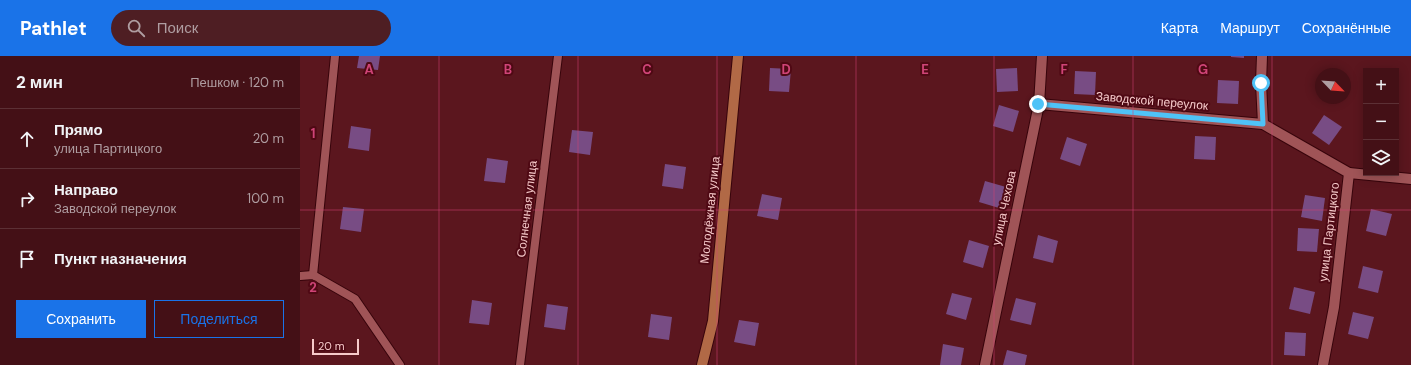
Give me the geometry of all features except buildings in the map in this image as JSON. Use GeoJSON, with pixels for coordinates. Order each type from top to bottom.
{"type":"FeatureCollection","features":[{"type":"Feature","properties":{"kind":"street","name":"Молодёжная улица"},"geometry":{"type":"LineString","coordinates":[[702,365],[713,321],[738,56]]}},
{"type":"Feature","properties":{"kind":"street","name":"улица Чехова"},"geometry":{"type":"LineString","coordinates":[[985,365],[1038,104],[1042,56]]}},
{"type":"Feature","properties":{"kind":"street"},"geometry":{"type":"LineString","coordinates":[[1262,56],[1261,83],[1263,124]]}},
{"type":"Feature","properties":{"kind":"street","name":"Заводской переулок"},"geometry":{"type":"LineString","coordinates":[[1038,104],[1263,124]]}},
{"type":"Feature","properties":{"kind":"street","name":"улица Партицкого"},"geometry":{"type":"LineString","coordinates":[[1263,124],[1349,173],[1334,307],[1324,365]]}},
{"type":"Feature","properties":{"kind":"street"},"geometry":{"type":"LineString","coordinates":[[1349,173],[1411,179]]}},
{"type":"Feature","properties":{"kind":"lane"},"geometry":{"type":"LineString","coordinates":[[313,276],[335,56]]}},
{"type":"Feature","properties":{"kind":"lane","name":"Солнечная улица"},"geometry":{"type":"LineString","coordinates":[[520,365],[558,56]]}},
{"type":"Feature","properties":{"kind":"lane"},"geometry":{"type":"LineString","coordinates":[[300,276],[313,276],[355,299],[400,365]]}},
{"type":"Feature","properties":{"kind":"route"},"geometry":{"type":"LineString","coordinates":[[1038,104],[1263,124],[1261,83]]}}]}
